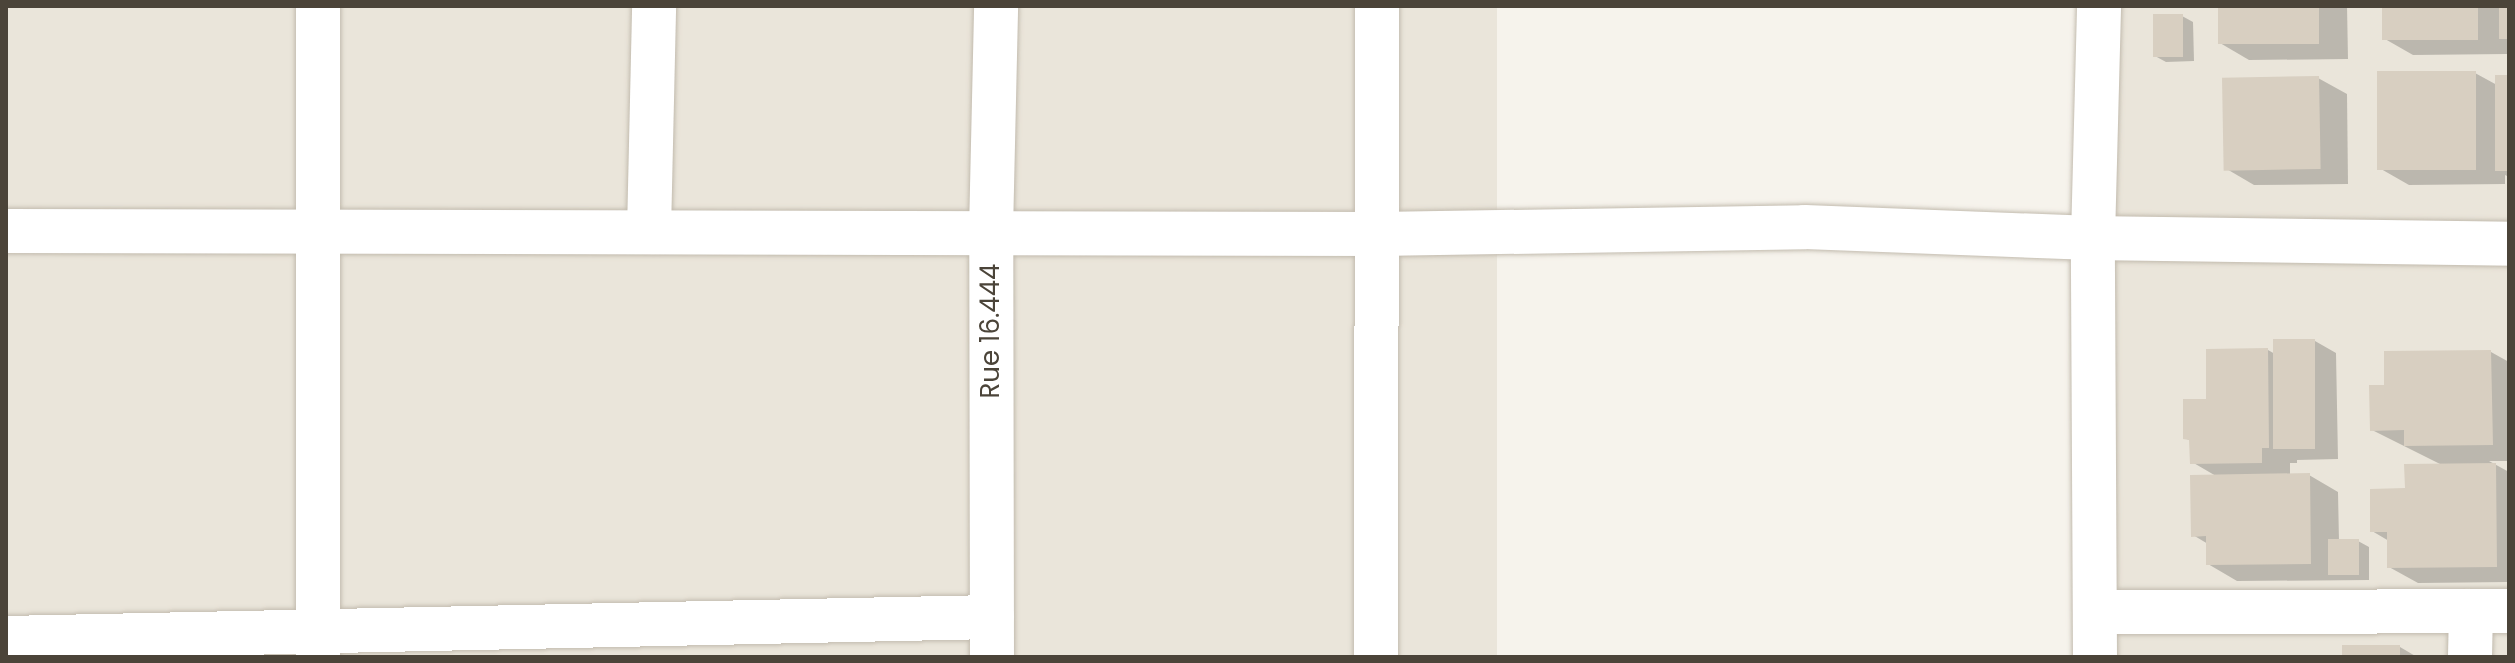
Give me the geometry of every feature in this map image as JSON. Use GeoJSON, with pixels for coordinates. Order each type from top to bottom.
{"type":"FeatureCollection","features":[{"type":"Feature","properties":{"kind":"street"},"geometry":{"type":"LineString","coordinates":[[318,6],[318,644]]}},
{"type":"Feature","properties":{"kind":"street"},"geometry":{"type":"LineString","coordinates":[[649,232],[654,6]]}},
{"type":"Feature","properties":{"kind":"street","name":"Rue 16.444"},"geometry":{"type":"LineString","coordinates":[[992,637],[991,232],[996,6]]}},
{"type":"Feature","properties":{"kind":"street"},"geometry":{"type":"LineString","coordinates":[[1376,657],[1377,6]]}},
{"type":"Feature","properties":{"kind":"street"},"geometry":{"type":"LineString","coordinates":[[2095,657],[2093,238],[2099,6]]}},
{"type":"Feature","properties":{"kind":"street"},"geometry":{"type":"LineString","coordinates":[[6,231],[1378,234],[1805,227],[2093,238],[2509,244]]}},
{"type":"Feature","properties":{"kind":"street"},"geometry":{"type":"LineString","coordinates":[[2095,612],[2490,611],[2470,657]]}},
{"type":"Feature","properties":{"kind":"street"},"geometry":{"type":"LineString","coordinates":[[6,638],[318,644],[992,637]]}},
{"type":"Feature","properties":{"kind":"shaded area"},"geometry":{"type":"Polygon","coordinates":[[[6,6],[1497,6],[1497,657],[6,657],[6,6]]]}},
{"type":"Feature","properties":{"kind":"shaded area"},"geometry":{"type":"Polygon","coordinates":[[[2099,6],[2509,6],[2509,657],[2099,657],[2099,6]]]}},
{"type":"Feature","properties":{"kind":"building"},"geometry":{"type":"Polygon","coordinates":[[[2218,6],[2319,6],[2319,44],[2218,44],[2218,6]]]}},
{"type":"Feature","properties":{"kind":"building"},"geometry":{"type":"Polygon","coordinates":[[[2382,6],[2478,6],[2478,40],[2382,40],[2382,6]]]}},
{"type":"Feature","properties":{"kind":"building"},"geometry":{"type":"Polygon","coordinates":[[[2499,6],[2509,6],[2509,39],[2499,39],[2499,6]]]}},
{"type":"Feature","properties":{"kind":"building"},"geometry":{"type":"Polygon","coordinates":[[[2153,14],[2183,14],[2183,57],[2153,57],[2153,14]]]}},
{"type":"Feature","properties":{"kind":"building"},"geometry":{"type":"Polygon","coordinates":[[[2377,71],[2476,71],[2476,170],[2377,170],[2377,71]]]}},
{"type":"Feature","properties":{"kind":"building"},"geometry":{"type":"Polygon","coordinates":[[[2495,75],[2509,75],[2509,171],[2495,171],[2495,75]]]}},
{"type":"Feature","properties":{"kind":"building"},"geometry":{"type":"Polygon","coordinates":[[[2319,76],[2321,169],[2224,171],[2222,78],[2319,76]]]}},
{"type":"Feature","properties":{"kind":"building"},"geometry":{"type":"Polygon","coordinates":[[[2273,339],[2315,339],[2315,449],[2273,449],[2273,339]]]}},
{"type":"Feature","properties":{"kind":"building"},"geometry":{"type":"Polygon","coordinates":[[[2268,348],[2269,448],[2262,448],[2262,463],[2190,464],[2189,440],[2183,439],[2183,399],[2206,399],[2206,349],[2268,348]]]}},
{"type":"Feature","properties":{"kind":"building"},"geometry":{"type":"Polygon","coordinates":[[[2491,350],[2493,445],[2404,446],[2404,430],[2370,431],[2369,385],[2384,385],[2384,351],[2491,350]]]}},
{"type":"Feature","properties":{"kind":"building"},"geometry":{"type":"Polygon","coordinates":[[[2496,463],[2497,567],[2387,568],[2387,532],[2370,532],[2370,489],[2405,488],[2404,464],[2496,463]]]}},
{"type":"Feature","properties":{"kind":"building"},"geometry":{"type":"Polygon","coordinates":[[[2310,473],[2311,564],[2206,565],[2206,536],[2191,537],[2190,475],[2310,473]]]}},
{"type":"Feature","properties":{"kind":"building"},"geometry":{"type":"Polygon","coordinates":[[[2328,539],[2359,539],[2359,575],[2328,575],[2328,539]]]}},
{"type":"Feature","properties":{"kind":"building"},"geometry":{"type":"Polygon","coordinates":[[[2342,645],[2400,645],[2400,657],[2342,657],[2342,645]]]}}]}
